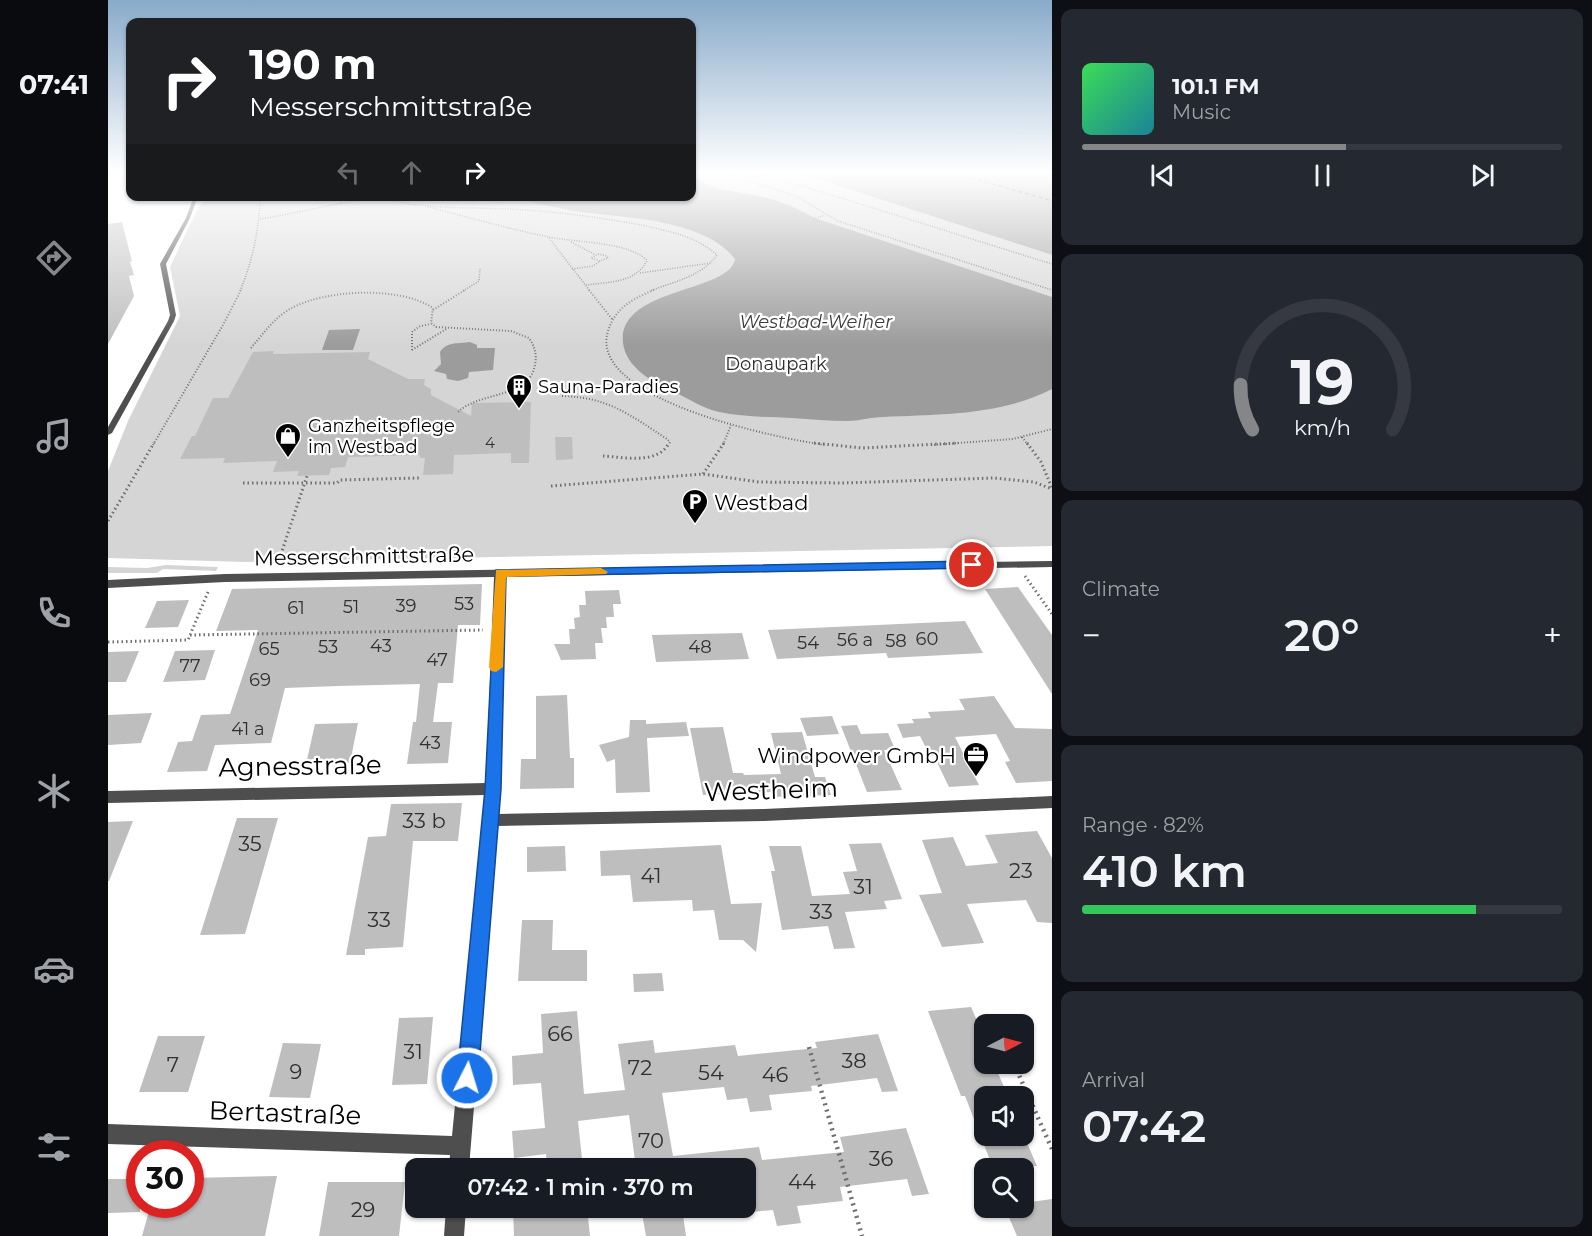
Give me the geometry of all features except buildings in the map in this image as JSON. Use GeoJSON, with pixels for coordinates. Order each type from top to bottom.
{"type":"FeatureCollection","features":[{"type":"Feature","properties":{"kind":"street","name":"Messerschmittstraße"},"geometry":{"type":"LineString","coordinates":[[108,584],[213,579],[1052,564]]}},
{"type":"Feature","properties":{"kind":"street"},"geometry":{"type":"LineString","coordinates":[[460,1158],[491,820],[500,573]]}},
{"type":"Feature","properties":{"kind":"street","name":"Agnesstraße"},"geometry":{"type":"LineString","coordinates":[[108,797],[493,789]]}},
{"type":"Feature","properties":{"kind":"street","name":"Westheim"},"geometry":{"type":"LineString","coordinates":[[491,820],[764,815],[1052,802]]}},
{"type":"Feature","properties":{"kind":"street","name":"Bertastraße"},"geometry":{"type":"LineString","coordinates":[[108,1134],[461,1146]]}},
{"type":"Feature","properties":{"kind":"street"},"geometry":{"type":"LineString","coordinates":[[454,1236],[455,1218]]}},
{"type":"Feature","properties":{"kind":"lane"},"geometry":{"type":"LineString","coordinates":[[108,433],[173,315],[163,264],[182,230]]}},
{"type":"Feature","properties":{"kind":"path"},"geometry":{"type":"LineString","coordinates":[[108,521],[232,307],[249,267],[258,230]]}},
{"type":"Feature","properties":{"kind":"path"},"geometry":{"type":"LineString","coordinates":[[520,230],[639,253],[644,256],[647,263],[636,274]]}},
{"type":"Feature","properties":{"kind":"path"},"geometry":{"type":"LineString","coordinates":[[663,230],[708,246],[717,255],[712,263],[635,298],[622,307],[612,319],[606,341],[609,356],[616,370],[657,397],[731,425],[803,441],[857,448],[1022,437],[1052,429]]}},
{"type":"Feature","properties":{"kind":"path"},"geometry":{"type":"LineString","coordinates":[[869,230],[1052,290]]}},
{"type":"Feature","properties":{"kind":"path"},"geometry":{"type":"LineString","coordinates":[[943,230],[1052,264]]}},
{"type":"Feature","properties":{"kind":"path"},"geometry":{"type":"LineString","coordinates":[[549,237],[612,319]]}},
{"type":"Feature","properties":{"kind":"path"},"geometry":{"type":"LineString","coordinates":[[570,241],[595,255],[608,257],[593,266],[572,269]]}},
{"type":"Feature","properties":{"kind":"path"},"geometry":{"type":"LineString","coordinates":[[595,255],[591,257],[592,259],[600,261]]}},
{"type":"Feature","properties":{"kind":"path"},"geometry":{"type":"LineString","coordinates":[[586,285],[636,274],[712,263]]}},
{"type":"Feature","properties":{"kind":"path"},"geometry":{"type":"LineString","coordinates":[[432,310],[479,281],[480,269]]}},
{"type":"Feature","properties":{"kind":"path"},"geometry":{"type":"LineString","coordinates":[[251,348],[286,312],[310,301],[352,295],[386,294],[418,299],[430,306],[431,324]]}},
{"type":"Feature","properties":{"kind":"path"},"geometry":{"type":"LineString","coordinates":[[449,328],[412,350],[412,332],[420,326],[431,324],[449,328],[514,331],[529,338],[536,350],[536,370],[525,382],[506,393],[468,403],[458,412]]}},
{"type":"Feature","properties":{"kind":"path"},"geometry":{"type":"LineString","coordinates":[[562,396],[591,397],[609,402],[640,419],[670,442],[665,451],[652,456],[603,456]]}},
{"type":"Feature","properties":{"kind":"path"},"geometry":{"type":"LineString","coordinates":[[703,474],[726,441],[731,425]]}},
{"type":"Feature","properties":{"kind":"path"},"geometry":{"type":"LineString","coordinates":[[1022,437],[1041,462],[1052,488]]}},
{"type":"Feature","properties":{"kind":"path"},"geometry":{"type":"LineString","coordinates":[[551,486],[703,474],[759,482],[842,483],[994,478],[1034,482],[1052,488]]}},
{"type":"Feature","properties":{"kind":"path"},"geometry":{"type":"LineString","coordinates":[[278,563],[307,476]]}},
{"type":"Feature","properties":{"kind":"path"},"geometry":{"type":"LineString","coordinates":[[243,483],[337,483],[340,480],[419,478]]}},
{"type":"Feature","properties":{"kind":"path"},"geometry":{"type":"LineString","coordinates":[[1017,564],[1052,614]]}},
{"type":"Feature","properties":{"kind":"path"},"geometry":{"type":"LineString","coordinates":[[108,642],[188,640],[213,579]]}},
{"type":"Feature","properties":{"kind":"path"},"geometry":{"type":"LineString","coordinates":[[190,635],[497,629]]}},
{"type":"Feature","properties":{"kind":"path"},"geometry":{"type":"LineString","coordinates":[[809,1047],[862,1236]]}},
{"type":"Feature","properties":{"kind":"path"},"geometry":{"type":"LineString","coordinates":[[1018,1074],[1052,1149]]}},
{"type":"Feature","properties":{"kind":"green space","name":"Donaupark"},"geometry":{"type":"Polygon","coordinates":[[[188,230],[974,230],[1052,255],[1052,546],[246,562],[108,558],[108,471],[128,421],[180,316],[170,267],[188,230]]]}},
{"type":"Feature","properties":{"kind":"green space"},"geometry":{"type":"Polygon","coordinates":[[[166,565],[218,567],[216,571],[163,569],[157,573],[108,573],[108,567],[147,568],[166,565]]]}},
{"type":"Feature","properties":{"kind":"water","name":"Westbad-Weiher"},"geometry":{"type":"Polygon","coordinates":[[[688,230],[850,230],[1052,297],[1052,389],[1032,398],[991,409],[847,421],[737,415],[713,411],[642,374],[629,360],[623,343],[626,325],[637,311],[654,301],[715,279],[729,270],[735,259],[721,245],[688,230]]]}},
{"type":"Feature","properties":{"kind":"water"},"geometry":{"type":"Polygon","coordinates":[[[974,230],[1052,230],[1052,255],[974,230]]]}},
{"type":"Feature","properties":{"kind":"water"},"geometry":{"type":"Polygon","coordinates":[[[360,329],[353,350],[322,350],[329,330],[360,329]]]}},
{"type":"Feature","properties":{"kind":"water"},"geometry":{"type":"Polygon","coordinates":[[[470,342],[477,345],[477,348],[495,348],[493,370],[469,372],[468,378],[458,381],[447,379],[446,374],[434,371],[441,364],[440,352],[443,348],[470,342]]]}},
{"type":"Feature","properties":{"kind":"slow traffic"},"geometry":{"type":"LineString","coordinates":[[496,667],[500,573],[601,572]]}},
{"type":"Feature","properties":{"kind":"place","name":"Sauna-Paradies"},"geometry":{"type":"Point","coordinates":[519,410]}},
{"type":"Feature","properties":{"kind":"place","name":"Ganzheitspflege im Westbad"},"geometry":{"type":"Point","coordinates":[288,459]}},
{"type":"Feature","properties":{"kind":"place","name":"Westbad"},"geometry":{"type":"Point","coordinates":[695,525]}},
{"type":"Feature","properties":{"kind":"place","name":"Windpower GmbH"},"geometry":{"type":"Point","coordinates":[976,778]}},
{"type":"Feature","properties":{"kind":"route"},"geometry":{"type":"LineString","coordinates":[[467,1078],[491,820],[500,573],[972,565]]}}]}
